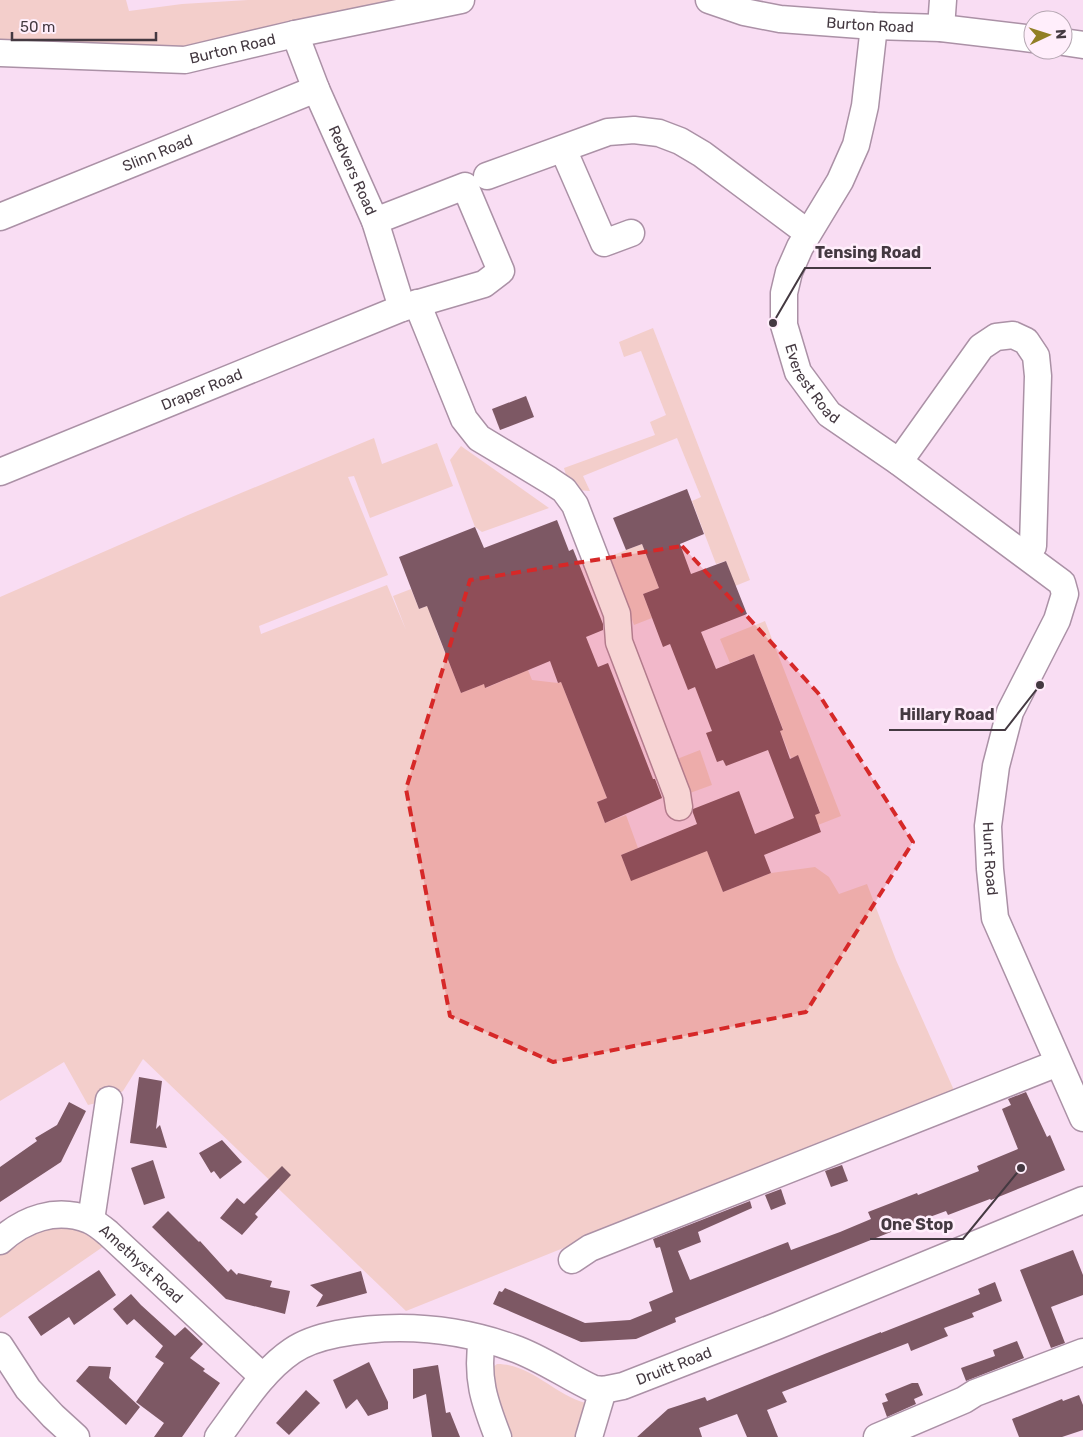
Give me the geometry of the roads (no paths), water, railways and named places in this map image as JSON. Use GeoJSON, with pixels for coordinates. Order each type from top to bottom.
{"type":"FeatureCollection","features":[{"type":"Feature","properties":{"kind":"street","name":"Burton Road"},"geometry":{"type":"LineString","coordinates":[[0,53],[186,60],[295,34],[461,0]]}},
{"type":"Feature","properties":{"kind":"street","name":"Burton Road"},"geometry":{"type":"LineString","coordinates":[[709,0],[744,12],[780,18],[874,26],[941,28],[1023,38]]}},
{"type":"Feature","properties":{"kind":"street"},"geometry":{"type":"LineString","coordinates":[[941,28],[943,0]]}},
{"type":"Feature","properties":{"kind":"street","name":"Everest Road"},"geometry":{"type":"LineString","coordinates":[[874,26],[865,106],[856,144],[840,181],[808,233],[789,272],[784,293],[784,325],[798,372],[829,414],[899,462],[1026,556],[1062,583],[1074,596]]}},
{"type":"Feature","properties":{"kind":"street","name":"Redvers Road"},"geometry":{"type":"LineString","coordinates":[[295,34],[316,89],[410,305],[464,419],[480,438],[564,490],[575,505],[617,614],[619,642],[676,794],[679,807]]}},
{"type":"Feature","properties":{"kind":"street","name":"Slinn Road"},"geometry":{"type":"LineString","coordinates":[[0,218],[316,89]]}},
{"type":"Feature","properties":{"kind":"street"},"geometry":{"type":"LineString","coordinates":[[487,176],[608,132],[634,130],[659,133],[680,141],[702,154],[808,233]]}},
{"type":"Feature","properties":{"kind":"street"},"geometry":{"type":"LineString","coordinates":[[562,149],[604,243],[631,233]]}},
{"type":"Feature","properties":{"kind":"street","name":"Draper Road"},"geometry":{"type":"LineString","coordinates":[[0,472],[410,305],[484,284],[501,271],[465,186],[375,221]]}},
{"type":"Feature","properties":{"kind":"street"},"geometry":{"type":"LineString","coordinates":[[899,462],[981,347],[996,337],[1013,335],[1026,341],[1036,356],[1038,376],[1033,546],[1026,556]]}},
{"type":"Feature","properties":{"kind":"street","name":"Hunt Road"},"geometry":{"type":"LineString","coordinates":[[1074,596],[1057,620],[1010,712],[996,766],[988,826],[995,918],[1083,1118]]}},
{"type":"Feature","properties":{"kind":"street"},"geometry":{"type":"LineString","coordinates":[[572,1260],[598,1245],[1058,1063]]}},
{"type":"Feature","properties":{"kind":"street"},"geometry":{"type":"LineString","coordinates":[[91,1220],[109,1100]]}},
{"type":"Feature","properties":{"kind":"street","name":"Druitt Road"},"geometry":{"type":"LineString","coordinates":[[603,1390],[623,1386],[777,1326],[1083,1200]]}},
{"type":"Feature","properties":{"kind":"street","name":"Amethyst Road"},"geometry":{"type":"LineString","coordinates":[[0,1241],[29,1220],[41,1217],[58,1214],[73,1215],[91,1220],[108,1233],[264,1377]]}},
{"type":"Feature","properties":{"kind":"street"},"geometry":{"type":"LineString","coordinates":[[218,1437],[264,1377],[280,1360],[293,1350],[323,1337],[351,1332],[418,1328],[448,1331],[512,1348],[540,1359],[580,1383],[594,1389],[603,1390],[589,1437]]}},
{"type":"Feature","properties":{"kind":"street"},"geometry":{"type":"LineString","coordinates":[[482,1339],[479,1358],[482,1391],[498,1437]]}},
{"type":"Feature","properties":{"kind":"street"},"geometry":{"type":"LineString","coordinates":[[0,1346],[28,1389],[76,1437]]}},
{"type":"Feature","properties":{"kind":"street"},"geometry":{"type":"LineString","coordinates":[[877,1437],[964,1400],[975,1393],[1083,1352]]}},
{"type":"Feature","properties":{"kind":"place","name":"Tensing Road"},"geometry":{"type":"Point","coordinates":[773,323]}},
{"type":"Feature","properties":{"kind":"place","name":"Hillary Road"},"geometry":{"type":"Point","coordinates":[1040,685]}},
{"type":"Feature","properties":{"kind":"place","name":"One Stop"},"geometry":{"type":"Point","coordinates":[1021,1168]}}]}
